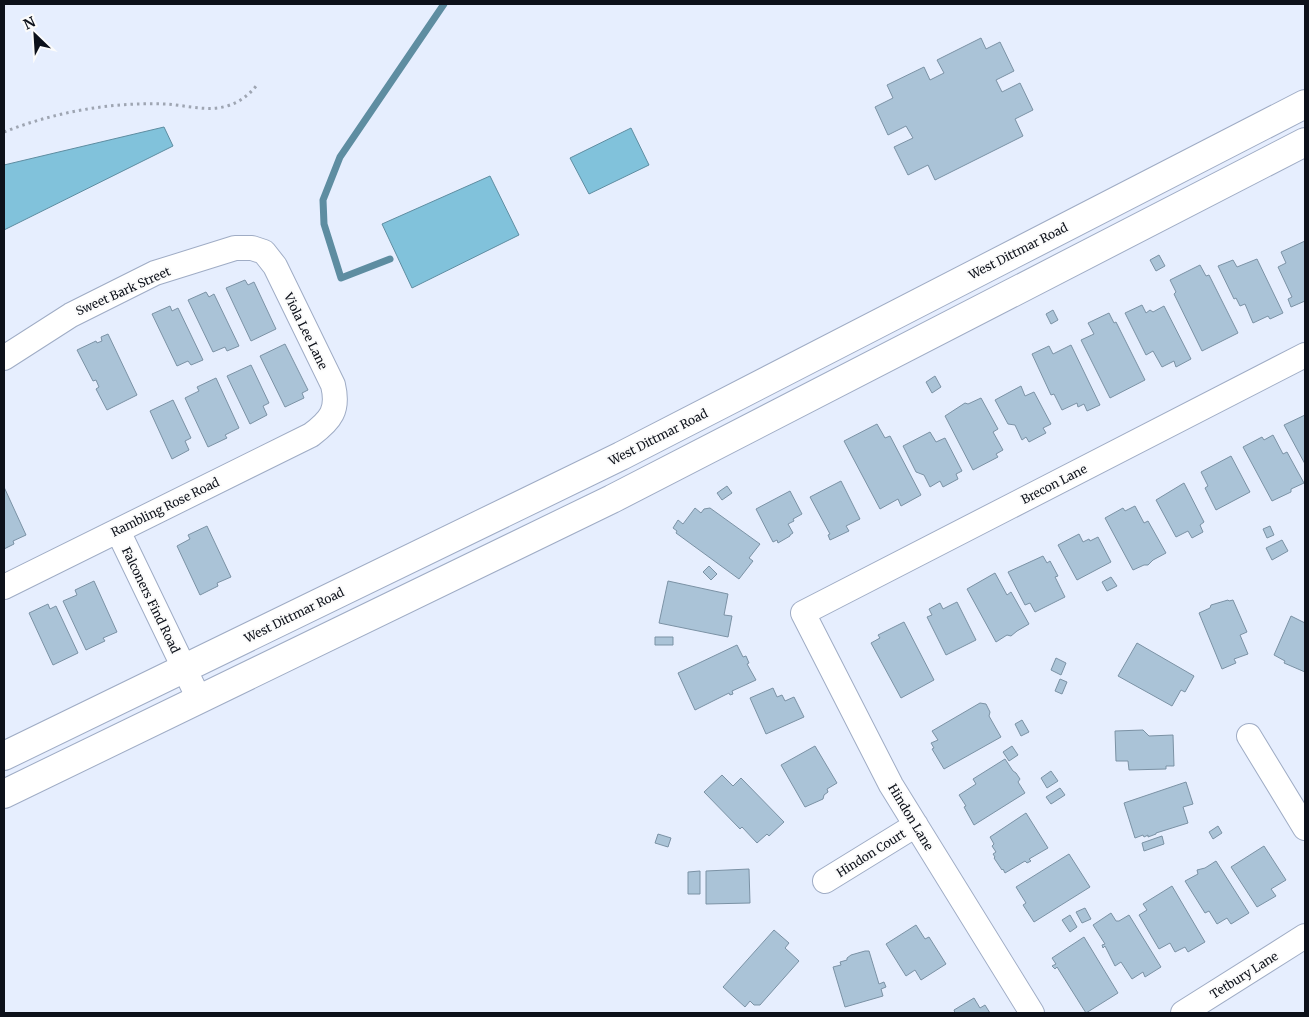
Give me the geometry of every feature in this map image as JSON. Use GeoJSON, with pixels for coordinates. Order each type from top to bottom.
{"type":"FeatureCollection","features":[{"type":"Feature","properties":{"kind":"street"},"geometry":{"type":"LineString","coordinates":[[1298,108],[1305,138]]}},
{"type":"Feature","properties":{"kind":"street","name":"West Dittmar Road"},"geometry":{"type":"LineString","coordinates":[[4,756],[621,456],[1298,108]]}},
{"type":"Feature","properties":{"kind":"street"},"geometry":{"type":"LineString","coordinates":[[4,794],[685,462],[1305,142]]}},
{"type":"Feature","properties":{"kind":"street","name":"Sweet Bark Street"},"geometry":{"type":"LineString","coordinates":[[4,358],[70,315],[155,273],[235,248],[252,248]]}},
{"type":"Feature","properties":{"kind":"street","name":"Viola Lee Lane"},"geometry":{"type":"LineString","coordinates":[[252,248],[264,252],[275,266],[333,385],[336,398],[333,411],[324,424]]}},
{"type":"Feature","properties":{"kind":"street","name":"Brecon Lane"},"geometry":{"type":"LineString","coordinates":[[803,613],[1305,355]]}},
{"type":"Feature","properties":{"kind":"street","name":"Rambling Rose Road"},"geometry":{"type":"LineString","coordinates":[[4,587],[311,435],[324,424]]}},
{"type":"Feature","properties":{"kind":"street","name":"Falconers Find Road"},"geometry":{"type":"LineString","coordinates":[[118,530],[199,699]]}},
{"type":"Feature","properties":{"kind":"street","name":"Hindon Lane"},"geometry":{"type":"LineString","coordinates":[[803,613],[892,785],[1032,1013]]}},
{"type":"Feature","properties":{"kind":"street"},"geometry":{"type":"LineString","coordinates":[[1249,736],[1305,828]]}},
{"type":"Feature","properties":{"kind":"street","name":"Hindon Court"},"geometry":{"type":"LineString","coordinates":[[825,881],[916,825]]}},
{"type":"Feature","properties":{"kind":"street","name":"Tetbury Lane"},"geometry":{"type":"LineString","coordinates":[[1183,1013],[1305,936]]}},
{"type":"Feature","properties":{"kind":"path"},"geometry":{"type":"LineString","coordinates":[[4,132],[28,122],[92,107],[166,104],[209,108],[225,107],[248,96],[257,85]]}},
{"type":"Feature","properties":{"kind":"water"},"geometry":{"type":"Polygon","coordinates":[[[164,127],[173,146],[4,230],[4,165],[164,127]]]}},
{"type":"Feature","properties":{"kind":"water"},"geometry":{"type":"Polygon","coordinates":[[[631,128],[649,165],[589,194],[570,158],[631,128]]]}},
{"type":"Feature","properties":{"kind":"water"},"geometry":{"type":"Polygon","coordinates":[[[490,176],[519,235],[412,288],[382,224],[490,176]]]}},
{"type":"Feature","properties":{"kind":"building"},"geometry":{"type":"Polygon","coordinates":[[[981,38],[986,49],[1000,42],[1014,71],[996,80],[1002,92],[1020,83],[1033,110],[1015,119],[1023,136],[935,180],[928,165],[908,175],[894,147],[913,138],[906,126],[888,135],[875,107],[893,98],[887,85],[924,67],[930,80],[944,73],[937,60],[981,38]]]}},
{"type":"Feature","properties":{"kind":"building"},"geometry":{"type":"Polygon","coordinates":[[[1305,241],[1305,301],[1291,307],[1288,299],[1292,297],[1278,267],[1286,263],[1281,252],[1305,241]]]}},
{"type":"Feature","properties":{"kind":"building"},"geometry":{"type":"Polygon","coordinates":[[[1159,255],[1165,266],[1156,271],[1150,260],[1159,255]]]}},
{"type":"Feature","properties":{"kind":"building"},"geometry":{"type":"Polygon","coordinates":[[[1257,259],[1283,313],[1270,319],[1268,316],[1253,323],[1245,304],[1240,306],[1236,298],[1234,299],[1218,266],[1233,260],[1237,267],[1257,259]]]}},
{"type":"Feature","properties":{"kind":"building"},"geometry":{"type":"Polygon","coordinates":[[[1200,265],[1206,276],[1209,275],[1238,333],[1202,351],[1174,294],[1176,292],[1170,280],[1200,265]]]}},
{"type":"Feature","properties":{"kind":"building"},"geometry":{"type":"Polygon","coordinates":[[[245,280],[248,285],[254,282],[276,329],[251,341],[226,288],[245,280]]]}},
{"type":"Feature","properties":{"kind":"building"},"geometry":{"type":"Polygon","coordinates":[[[206,292],[209,297],[214,294],[239,346],[227,351],[225,347],[213,352],[188,300],[206,292]]]}},
{"type":"Feature","properties":{"kind":"building"},"geometry":{"type":"Polygon","coordinates":[[[1142,305],[1146,313],[1150,310],[1153,312],[1164,306],[1191,359],[1176,367],[1174,361],[1162,367],[1153,351],[1146,355],[1125,313],[1142,305]]]}},
{"type":"Feature","properties":{"kind":"building"},"geometry":{"type":"Polygon","coordinates":[[[170,306],[172,311],[178,308],[203,360],[191,365],[188,361],[177,366],[152,314],[170,306]]]}},
{"type":"Feature","properties":{"kind":"building"},"geometry":{"type":"Polygon","coordinates":[[[1053,310],[1058,320],[1051,324],[1046,314],[1053,310]]]}},
{"type":"Feature","properties":{"kind":"building"},"geometry":{"type":"Polygon","coordinates":[[[1109,313],[1114,323],[1116,322],[1145,380],[1110,398],[1081,340],[1094,334],[1088,323],[1109,313]]]}},
{"type":"Feature","properties":{"kind":"building"},"geometry":{"type":"Polygon","coordinates":[[[108,334],[137,395],[107,410],[96,389],[99,387],[96,380],[93,381],[77,350],[96,341],[97,343],[102,341],[101,337],[108,334]]]}},
{"type":"Feature","properties":{"kind":"building"},"geometry":{"type":"Polygon","coordinates":[[[285,344],[308,390],[302,393],[304,398],[285,407],[260,356],[285,344]]]}},
{"type":"Feature","properties":{"kind":"building"},"geometry":{"type":"Polygon","coordinates":[[[1071,345],[1100,405],[1087,411],[1084,404],[1078,407],[1077,403],[1062,410],[1054,394],[1051,395],[1032,354],[1049,346],[1053,354],[1071,345]]]}},
{"type":"Feature","properties":{"kind":"building"},"geometry":{"type":"Polygon","coordinates":[[[251,365],[269,403],[263,406],[267,415],[250,424],[227,376],[251,365]]]}},
{"type":"Feature","properties":{"kind":"building"},"geometry":{"type":"Polygon","coordinates":[[[935,376],[941,387],[932,393],[926,382],[935,376]]]}},
{"type":"Feature","properties":{"kind":"building"},"geometry":{"type":"Polygon","coordinates":[[[216,378],[239,428],[225,435],[227,438],[208,447],[185,398],[199,391],[197,387],[216,378]]]}},
{"type":"Feature","properties":{"kind":"building"},"geometry":{"type":"Polygon","coordinates":[[[1021,386],[1025,396],[1034,392],[1051,424],[1043,428],[1046,433],[1029,442],[1026,437],[1022,440],[1015,425],[1008,424],[995,400],[1021,386]]]}},
{"type":"Feature","properties":{"kind":"building"},"geometry":{"type":"Polygon","coordinates":[[[981,398],[998,429],[993,432],[1003,450],[996,454],[998,457],[973,470],[945,416],[965,403],[968,404],[981,398]]]}},
{"type":"Feature","properties":{"kind":"building"},"geometry":{"type":"Polygon","coordinates":[[[173,400],[191,438],[185,441],[189,450],[172,459],[150,411],[173,400]]]}},
{"type":"Feature","properties":{"kind":"building"},"geometry":{"type":"Polygon","coordinates":[[[1305,415],[1305,464],[1284,425],[1305,415]]]}},
{"type":"Feature","properties":{"kind":"building"},"geometry":{"type":"Polygon","coordinates":[[[877,424],[885,438],[890,436],[921,495],[901,506],[898,499],[880,509],[844,441],[877,424]]]}},
{"type":"Feature","properties":{"kind":"building"},"geometry":{"type":"Polygon","coordinates":[[[930,432],[936,442],[945,438],[962,471],[956,474],[958,479],[943,487],[940,481],[930,487],[924,475],[916,472],[903,446],[930,432]]]}},
{"type":"Feature","properties":{"kind":"building"},"geometry":{"type":"Polygon","coordinates":[[[1273,435],[1283,454],[1287,452],[1304,483],[1272,501],[1243,447],[1262,437],[1264,440],[1273,435]]]}},
{"type":"Feature","properties":{"kind":"building"},"geometry":{"type":"Polygon","coordinates":[[[1231,456],[1250,492],[1216,510],[1205,488],[1208,486],[1201,472],[1231,456]]]}},
{"type":"Feature","properties":{"kind":"building"},"geometry":{"type":"Polygon","coordinates":[[[841,481],[860,519],[846,526],[849,531],[830,540],[828,535],[830,534],[810,497],[841,481]]]}},
{"type":"Feature","properties":{"kind":"building"},"geometry":{"type":"Polygon","coordinates":[[[1184,483],[1204,522],[1200,525],[1203,532],[1192,538],[1188,531],[1176,537],[1156,500],[1184,483]]]}},
{"type":"Feature","properties":{"kind":"building"},"geometry":{"type":"Polygon","coordinates":[[[727,486],[732,493],[722,500],[717,493],[727,486]]]}},
{"type":"Feature","properties":{"kind":"building"},"geometry":{"type":"Polygon","coordinates":[[[4,487],[26,535],[13,541],[14,544],[4,549],[4,487]]]}},
{"type":"Feature","properties":{"kind":"building"},"geometry":{"type":"Polygon","coordinates":[[[790,491],[802,514],[788,524],[793,533],[790,536],[778,543],[777,540],[773,542],[756,509],[790,491]]]}},
{"type":"Feature","properties":{"kind":"building"},"geometry":{"type":"Polygon","coordinates":[[[1135,506],[1144,523],[1148,521],[1166,553],[1148,565],[1133,570],[1105,518],[1123,508],[1125,511],[1135,506]]]}},
{"type":"Feature","properties":{"kind":"building"},"geometry":{"type":"Polygon","coordinates":[[[695,508],[701,513],[704,509],[710,508],[760,544],[749,558],[753,561],[739,579],[676,533],[677,531],[673,528],[678,520],[683,524],[695,508]]]}},
{"type":"Feature","properties":{"kind":"building"},"geometry":{"type":"Polygon","coordinates":[[[207,526],[231,577],[217,583],[218,586],[200,595],[177,546],[190,539],[188,535],[207,526]]]}},
{"type":"Feature","properties":{"kind":"building"},"geometry":{"type":"Polygon","coordinates":[[[1270,526],[1274,535],[1267,538],[1263,529],[1270,526]]]}},
{"type":"Feature","properties":{"kind":"building"},"geometry":{"type":"Polygon","coordinates":[[[1079,534],[1083,542],[1098,537],[1111,562],[1077,580],[1058,545],[1079,534]]]}},
{"type":"Feature","properties":{"kind":"building"},"geometry":{"type":"Polygon","coordinates":[[[1282,540],[1288,551],[1272,560],[1266,548],[1282,540]]]}},
{"type":"Feature","properties":{"kind":"building"},"geometry":{"type":"Polygon","coordinates":[[[1043,556],[1047,563],[1050,561],[1058,576],[1055,577],[1065,597],[1035,612],[1030,603],[1025,605],[1008,572],[1043,556]]]}},
{"type":"Feature","properties":{"kind":"building"},"geometry":{"type":"Polygon","coordinates":[[[709,566],[717,574],[711,580],[703,572],[709,566]]]}},
{"type":"Feature","properties":{"kind":"building"},"geometry":{"type":"Polygon","coordinates":[[[995,573],[1007,595],[1011,592],[1029,624],[1011,636],[1007,635],[996,642],[967,589],[995,573]]]}},
{"type":"Feature","properties":{"kind":"building"},"geometry":{"type":"Polygon","coordinates":[[[1111,577],[1117,586],[1107,591],[1102,582],[1111,577]]]}},
{"type":"Feature","properties":{"kind":"building"},"geometry":{"type":"Polygon","coordinates":[[[94,581],[117,632],[103,638],[105,641],[86,650],[63,601],[77,595],[75,590],[94,581]]]}},
{"type":"Feature","properties":{"kind":"building"},"geometry":{"type":"Polygon","coordinates":[[[668,581],[728,594],[724,615],[732,616],[728,637],[659,623],[668,581]]]}},
{"type":"Feature","properties":{"kind":"building"},"geometry":{"type":"Polygon","coordinates":[[[1233,600],[1247,632],[1240,635],[1248,654],[1234,659],[1236,663],[1222,669],[1199,613],[1210,608],[1211,605],[1233,600]]]}},
{"type":"Feature","properties":{"kind":"building"},"geometry":{"type":"Polygon","coordinates":[[[957,602],[976,640],[946,655],[927,617],[932,615],[929,609],[940,603],[943,609],[957,602]]]}},
{"type":"Feature","properties":{"kind":"building"},"geometry":{"type":"Polygon","coordinates":[[[48,604],[50,609],[56,606],[78,653],[53,665],[29,613],[48,604]]]}},
{"type":"Feature","properties":{"kind":"building"},"geometry":{"type":"Polygon","coordinates":[[[1291,616],[1305,623],[1305,672],[1284,663],[1285,661],[1274,655],[1291,616]]]}},
{"type":"Feature","properties":{"kind":"building"},"geometry":{"type":"Polygon","coordinates":[[[904,622],[934,680],[901,698],[871,643],[880,638],[878,635],[904,622]]]}},
{"type":"Feature","properties":{"kind":"building"},"geometry":{"type":"Polygon","coordinates":[[[655,637],[673,637],[673,645],[655,645],[655,637]]]}},
{"type":"Feature","properties":{"kind":"building"},"geometry":{"type":"Polygon","coordinates":[[[1137,643],[1194,676],[1185,692],[1181,690],[1172,706],[1118,676],[1137,643]]]}},
{"type":"Feature","properties":{"kind":"building"},"geometry":{"type":"Polygon","coordinates":[[[737,645],[743,657],[746,656],[749,663],[747,664],[756,680],[732,691],[733,694],[730,695],[729,693],[695,710],[678,673],[737,645]]]}},
{"type":"Feature","properties":{"kind":"building"},"geometry":{"type":"Polygon","coordinates":[[[1056,658],[1066,663],[1061,675],[1051,670],[1056,658]]]}},
{"type":"Feature","properties":{"kind":"building"},"geometry":{"type":"Polygon","coordinates":[[[1060,679],[1067,682],[1062,694],[1055,691],[1060,679]]]}},
{"type":"Feature","properties":{"kind":"building"},"geometry":{"type":"Polygon","coordinates":[[[773,688],[777,697],[782,695],[785,701],[794,697],[804,717],[766,734],[750,698],[773,688]]]}},
{"type":"Feature","properties":{"kind":"building"},"geometry":{"type":"Polygon","coordinates":[[[980,703],[986,704],[990,712],[989,716],[1001,737],[944,769],[932,749],[934,748],[931,743],[938,740],[932,731],[980,703]]]}},
{"type":"Feature","properties":{"kind":"building"},"geometry":{"type":"Polygon","coordinates":[[[1022,720],[1029,732],[1021,736],[1015,724],[1022,720]]]}},
{"type":"Feature","properties":{"kind":"building"},"geometry":{"type":"Polygon","coordinates":[[[1143,730],[1149,736],[1173,735],[1174,766],[1166,766],[1166,769],[1129,770],[1128,761],[1116,761],[1115,731],[1143,730]]]}},
{"type":"Feature","properties":{"kind":"building"},"geometry":{"type":"Polygon","coordinates":[[[815,746],[837,783],[827,789],[828,792],[824,795],[823,799],[805,807],[781,765],[815,746]]]}},
{"type":"Feature","properties":{"kind":"building"},"geometry":{"type":"Polygon","coordinates":[[[1012,746],[1018,755],[1009,761],[1003,752],[1012,746]]]}},
{"type":"Feature","properties":{"kind":"building"},"geometry":{"type":"Polygon","coordinates":[[[1005,759],[1020,779],[1018,782],[1025,793],[974,825],[959,795],[976,784],[973,779],[1005,759]]]}},
{"type":"Feature","properties":{"kind":"building"},"geometry":{"type":"Polygon","coordinates":[[[1051,771],[1058,781],[1047,788],[1041,778],[1051,771]]]}},
{"type":"Feature","properties":{"kind":"building"},"geometry":{"type":"Polygon","coordinates":[[[722,775],[733,786],[741,778],[784,822],[769,836],[767,834],[757,843],[742,827],[740,829],[704,792],[722,775]]]}},
{"type":"Feature","properties":{"kind":"building"},"geometry":{"type":"Polygon","coordinates":[[[1186,782],[1193,804],[1183,807],[1188,823],[1148,837],[1148,835],[1144,837],[1143,835],[1135,838],[1124,803],[1186,782]]]}},
{"type":"Feature","properties":{"kind":"building"},"geometry":{"type":"Polygon","coordinates":[[[1060,788],[1065,795],[1051,804],[1046,797],[1060,788]]]}},
{"type":"Feature","properties":{"kind":"building"},"geometry":{"type":"Polygon","coordinates":[[[1026,813],[1048,848],[1029,859],[1031,861],[1027,863],[1025,861],[1005,873],[994,858],[993,854],[996,852],[990,837],[1026,813]]]}},
{"type":"Feature","properties":{"kind":"building"},"geometry":{"type":"Polygon","coordinates":[[[1218,826],[1222,833],[1213,839],[1209,832],[1218,826]]]}},
{"type":"Feature","properties":{"kind":"building"},"geometry":{"type":"Polygon","coordinates":[[[658,834],[671,838],[668,847],[655,843],[658,834]]]}},
{"type":"Feature","properties":{"kind":"building"},"geometry":{"type":"Polygon","coordinates":[[[1162,836],[1164,844],[1144,851],[1142,843],[1162,836]]]}},
{"type":"Feature","properties":{"kind":"building"},"geometry":{"type":"Polygon","coordinates":[[[1264,846],[1286,880],[1271,889],[1276,896],[1257,907],[1231,867],[1264,846]]]}},
{"type":"Feature","properties":{"kind":"building"},"geometry":{"type":"Polygon","coordinates":[[[1069,854],[1090,887],[1034,922],[1023,905],[1026,903],[1016,887],[1069,854]]]}},
{"type":"Feature","properties":{"kind":"building"},"geometry":{"type":"Polygon","coordinates":[[[1216,861],[1249,913],[1231,924],[1227,918],[1217,924],[1209,911],[1205,913],[1185,881],[1198,874],[1197,870],[1205,868],[1216,861]]]}},
{"type":"Feature","properties":{"kind":"building"},"geometry":{"type":"Polygon","coordinates":[[[749,869],[750,903],[706,904],[706,871],[749,869]]]}},
{"type":"Feature","properties":{"kind":"building"},"geometry":{"type":"Polygon","coordinates":[[[700,871],[700,894],[688,894],[688,872],[700,871]]]}},
{"type":"Feature","properties":{"kind":"building"},"geometry":{"type":"Polygon","coordinates":[[[1172,886],[1205,942],[1188,952],[1185,947],[1175,952],[1170,943],[1159,949],[1139,915],[1147,910],[1143,904],[1172,886]]]}},
{"type":"Feature","properties":{"kind":"building"},"geometry":{"type":"Polygon","coordinates":[[[1085,908],[1091,919],[1082,923],[1076,912],[1085,908]]]}},
{"type":"Feature","properties":{"kind":"building"},"geometry":{"type":"Polygon","coordinates":[[[1111,913],[1116,921],[1129,915],[1161,967],[1145,977],[1143,972],[1132,979],[1121,962],[1115,966],[1105,946],[1103,948],[1102,945],[1105,944],[1093,925],[1111,913]]]}},
{"type":"Feature","properties":{"kind":"building"},"geometry":{"type":"Polygon","coordinates":[[[1070,915],[1077,927],[1070,932],[1062,920],[1070,915]]]}},
{"type":"Feature","properties":{"kind":"building"},"geometry":{"type":"Polygon","coordinates":[[[916,925],[925,939],[929,937],[946,964],[921,980],[915,970],[906,976],[886,944],[916,925]]]}},
{"type":"Feature","properties":{"kind":"building"},"geometry":{"type":"Polygon","coordinates":[[[774,930],[789,943],[785,948],[799,961],[760,1005],[754,1005],[750,1001],[745,1007],[723,987],[774,930]]]}},
{"type":"Feature","properties":{"kind":"building"},"geometry":{"type":"Polygon","coordinates":[[[1084,937],[1118,993],[1086,1013],[1057,967],[1055,969],[1052,966],[1056,964],[1052,958],[1084,937]]]}},
{"type":"Feature","properties":{"kind":"building"},"geometry":{"type":"Polygon","coordinates":[[[869,951],[879,984],[884,982],[886,987],[881,989],[883,996],[845,1007],[833,967],[841,965],[840,962],[847,960],[851,955],[869,951]]]}},
{"type":"Feature","properties":{"kind":"building"},"geometry":{"type":"Polygon","coordinates":[[[974,998],[980,1008],[985,1005],[990,1013],[955,1013],[954,1010],[974,998]]]}},
{"type":"Feature","properties":{"kind":"waterway"},"geometry":{"type":"LineString","coordinates":[[390,259],[341,278],[324,224],[323,200],[340,157],[444,4]]}}]}
